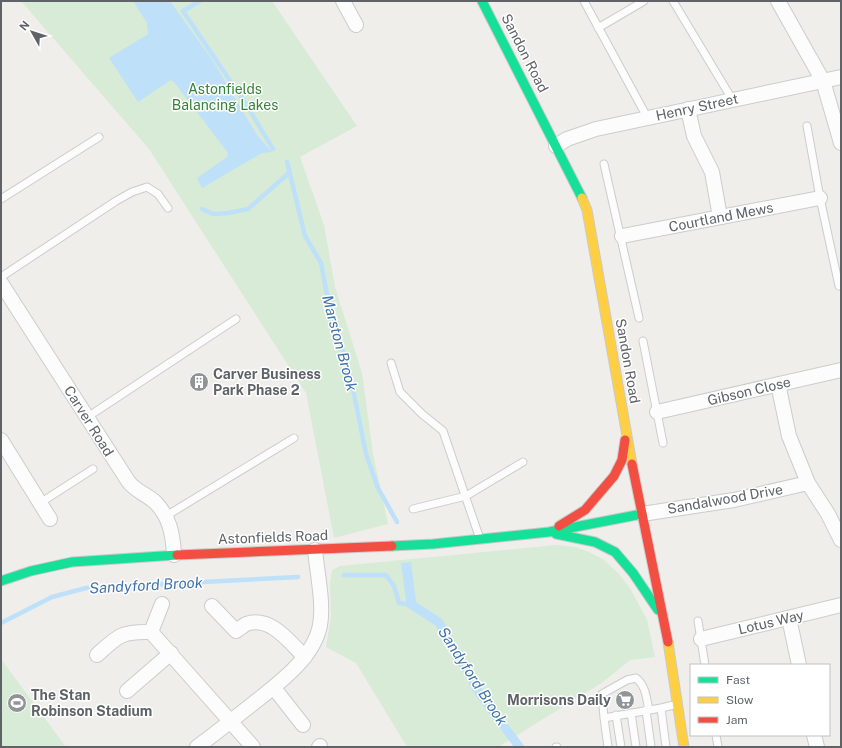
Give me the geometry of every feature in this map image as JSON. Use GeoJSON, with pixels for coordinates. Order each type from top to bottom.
{"type":"FeatureCollection","features":[{"type":"Feature","properties":{"kind":"street"},"geometry":{"type":"LineString","coordinates":[[342,1],[356,25]]}},
{"type":"Feature","properties":{"kind":"street","name":"Sandon Road"},"geometry":{"type":"LineString","coordinates":[[482,1],[581,194],[587,210],[626,431],[664,618],[679,704],[684,747]]}},
{"type":"Feature","properties":{"kind":"street"},"geometry":{"type":"LineString","coordinates":[[778,1],[823,81],[841,143]]}},
{"type":"Feature","properties":{"kind":"street","name":"Henry Street"},"geometry":{"type":"LineString","coordinates":[[556,146],[567,139],[596,129],[841,77]]}},
{"type":"Feature","properties":{"kind":"street"},"geometry":{"type":"LineString","coordinates":[[688,109],[694,136],[712,172],[720,217]]}},
{"type":"Feature","properties":{"kind":"street","name":"Courtland Mews"},"geometry":{"type":"LineString","coordinates":[[622,236],[820,198]]}},
{"type":"Feature","properties":{"kind":"street","name":"Carver Road"},"geometry":{"type":"LineString","coordinates":[[1,283],[86,418],[133,488],[155,502],[166,516],[173,533],[174,555]]}},
{"type":"Feature","properties":{"kind":"street","name":"Gibson Close"},"geometry":{"type":"LineString","coordinates":[[657,412],[841,370]]}},
{"type":"Feature","properties":{"kind":"street"},"geometry":{"type":"LineString","coordinates":[[778,384],[789,436],[808,483],[828,514],[841,540]]}},
{"type":"Feature","properties":{"kind":"street","name":"Astonfields Road"},"geometry":{"type":"LineString","coordinates":[[549,532],[585,510],[614,476],[622,460],[626,431]]}},
{"type":"Feature","properties":{"kind":"street"},"geometry":{"type":"LineString","coordinates":[[1,440],[50,519]]}},
{"type":"Feature","properties":{"kind":"street","name":"Sandalwood Drive"},"geometry":{"type":"LineString","coordinates":[[642,514],[734,500],[808,483]]}},
{"type":"Feature","properties":{"kind":"street","name":"Astonfields Road"},"geometry":{"type":"LineString","coordinates":[[1,581],[31,571],[72,562],[174,555],[433,544],[549,532],[642,514]]}},
{"type":"Feature","properties":{"kind":"street","name":"Astonfields Road"},"geometry":{"type":"LineString","coordinates":[[549,532],[595,542],[615,552],[633,573],[664,618]]}},
{"type":"Feature","properties":{"kind":"street"},"geometry":{"type":"LineString","coordinates":[[197,747],[274,688],[305,657],[315,642],[320,626],[321,611],[315,550]]}},
{"type":"Feature","properties":{"kind":"street"},"geometry":{"type":"LineString","coordinates":[[151,632],[162,604]]}},
{"type":"Feature","properties":{"kind":"street","name":"Lotus Way"},"geometry":{"type":"LineString","coordinates":[[701,639],[841,605]]}},
{"type":"Feature","properties":{"kind":"street"},"geometry":{"type":"LineString","coordinates":[[212,606],[236,631],[246,624],[256,622],[274,627],[305,657]]}},
{"type":"Feature","properties":{"kind":"street"},"geometry":{"type":"LineString","coordinates":[[789,618],[799,664]]}},
{"type":"Feature","properties":{"kind":"street"},"geometry":{"type":"LineString","coordinates":[[97,655],[118,636],[135,632],[151,632],[253,747]]}},
{"type":"Feature","properties":{"kind":"street"},"geometry":{"type":"LineString","coordinates":[[127,691],[171,653]]}},
{"type":"Feature","properties":{"kind":"street"},"geometry":{"type":"LineString","coordinates":[[274,688],[303,725]]}},
{"type":"Feature","properties":{"kind":"street"},"geometry":{"type":"LineString","coordinates":[[814,736],[817,747]]}},
{"type":"Feature","properties":{"kind":"lane"},"geometry":{"type":"LineString","coordinates":[[584,1],[647,117]]}},
{"type":"Feature","properties":{"kind":"lane"},"geometry":{"type":"LineString","coordinates":[[598,28],[644,1]]}},
{"type":"Feature","properties":{"kind":"lane"},"geometry":{"type":"LineString","coordinates":[[673,1],[732,99]]}},
{"type":"Feature","properties":{"kind":"lane"},"geometry":{"type":"LineString","coordinates":[[807,126],[820,198],[839,286]]}},
{"type":"Feature","properties":{"kind":"lane"},"geometry":{"type":"LineString","coordinates":[[1,199],[98,137]]}},
{"type":"Feature","properties":{"kind":"lane"},"geometry":{"type":"LineString","coordinates":[[604,164],[622,236],[639,318]]}},
{"type":"Feature","properties":{"kind":"lane"},"geometry":{"type":"LineString","coordinates":[[1,277],[132,192],[147,187],[158,194],[168,208]]}},
{"type":"Feature","properties":{"kind":"lane"},"geometry":{"type":"LineString","coordinates":[[86,418],[236,319]]}},
{"type":"Feature","properties":{"kind":"lane"},"geometry":{"type":"LineString","coordinates":[[643,341],[663,443]]}},
{"type":"Feature","properties":{"kind":"lane"},"geometry":{"type":"LineString","coordinates":[[391,363],[400,392],[442,431],[480,539]]}},
{"type":"Feature","properties":{"kind":"lane"},"geometry":{"type":"LineString","coordinates":[[166,516],[294,438]]}},
{"type":"Feature","properties":{"kind":"lane"},"geometry":{"type":"LineString","coordinates":[[413,508],[466,496],[523,462]]}},
{"type":"Feature","properties":{"kind":"lane"},"geometry":{"type":"LineString","coordinates":[[40,503],[93,469]]}},
{"type":"Feature","properties":{"kind":"lane"},"geometry":{"type":"LineString","coordinates":[[698,621],[705,664]]}},
{"type":"Feature","properties":{"kind":"lane"},"geometry":{"type":"LineString","coordinates":[[608,747],[602,694],[627,680],[636,678],[642,682],[644,687],[651,747]]}},
{"type":"Feature","properties":{"kind":"lane"},"geometry":{"type":"LineString","coordinates":[[604,718],[679,704]]}},
{"type":"Feature","properties":{"kind":"lane"},"geometry":{"type":"LineString","coordinates":[[661,708],[666,747]]}},
{"type":"Feature","properties":{"kind":"lane"},"geometry":{"type":"LineString","coordinates":[[631,713],[636,747]]}},
{"type":"Feature","properties":{"kind":"lane"},"geometry":{"type":"LineString","coordinates":[[616,716],[621,747]]}},
{"type":"Feature","properties":{"kind":"lane"},"geometry":{"type":"LineString","coordinates":[[716,736],[718,747]]}},
{"type":"Feature","properties":{"kind":"green space","name":"Astonfields Balancing Lakes"},"geometry":{"type":"Polygon","coordinates":[[[21,1],[272,1],[357,126],[300,157],[324,225],[335,287],[362,373],[373,454],[388,524],[334,538],[306,393],[149,149],[21,1]]]}},
{"type":"Feature","properties":{"kind":"green space"},"geometry":{"type":"Polygon","coordinates":[[[556,545],[576,547],[591,553],[604,560],[618,573],[630,588],[647,620],[655,657],[630,660],[603,682],[498,747],[407,747],[356,663],[326,647],[331,617],[330,583],[332,570],[340,566],[556,545]]]}},
{"type":"Feature","properties":{"kind":"green space","name":"The Stan Robinson Stadium"},"geometry":{"type":"Polygon","coordinates":[[[1,659],[66,747],[1,747],[1,659]]]}},
{"type":"Feature","properties":{"kind":"water"},"geometry":{"type":"Polygon","coordinates":[[[133,1],[170,1],[213,61],[257,135],[272,152],[262,153],[202,188],[197,178],[227,157],[228,153],[174,82],[171,80],[138,102],[109,58],[148,34],[147,23],[133,1]]]}},
{"type":"Feature","properties":{"kind":"water"},"geometry":{"type":"Polygon","coordinates":[[[411,562],[416,602],[442,619],[484,692],[525,747],[514,747],[476,696],[436,626],[407,607],[401,563],[411,562]]]}},
{"type":"Feature","properties":{"kind":"waterway","name":"Marston Brook"},"geometry":{"type":"LineString","coordinates":[[200,1],[183,11],[247,106],[273,149]]}},
{"type":"Feature","properties":{"kind":"waterway","name":"Marston Brook"},"geometry":{"type":"LineString","coordinates":[[287,162],[305,236],[321,263],[328,300],[352,384],[366,454],[378,488],[397,522]]}},
{"type":"Feature","properties":{"kind":"waterway"},"geometry":{"type":"LineString","coordinates":[[202,209],[213,214],[248,209],[290,172]]}},
{"type":"Feature","properties":{"kind":"waterway","name":"Sandyford Brook"},"geometry":{"type":"LineString","coordinates":[[344,575],[386,575],[394,586],[399,603],[412,605]]}},
{"type":"Feature","properties":{"kind":"waterway","name":"Sandyford Brook"},"geometry":{"type":"LineString","coordinates":[[1,623],[52,597],[86,588],[298,577]]}},
{"type":"Feature","properties":{"kind":"traffic: fast"},"geometry":{"type":"LineString","coordinates":[[482,1],[582,198]]}},
{"type":"Feature","properties":{"kind":"traffic: fast"},"geometry":{"type":"LineString","coordinates":[[392,546],[433,544],[549,532],[642,514]]}},
{"type":"Feature","properties":{"kind":"traffic: fast"},"geometry":{"type":"LineString","coordinates":[[556,534],[595,542],[615,552],[633,573],[658,610]]}},
{"type":"Feature","properties":{"kind":"traffic: fast"},"geometry":{"type":"LineString","coordinates":[[1,581],[31,571],[72,562],[177,555]]}},
{"type":"Feature","properties":{"kind":"traffic: slow"},"geometry":{"type":"LineString","coordinates":[[582,198],[587,210],[632,464]]}},
{"type":"Feature","properties":{"kind":"traffic: slow"},"geometry":{"type":"LineString","coordinates":[[668,642],[684,747]]}},
{"type":"Feature","properties":{"kind":"traffic: jam"},"geometry":{"type":"LineString","coordinates":[[559,526],[585,510],[614,476],[622,460],[625,440]]}},
{"type":"Feature","properties":{"kind":"traffic: jam"},"geometry":{"type":"LineString","coordinates":[[632,464],[668,642]]}},
{"type":"Feature","properties":{"kind":"traffic: jam"},"geometry":{"type":"LineString","coordinates":[[177,555],[392,546]]}},
{"type":"Feature","properties":{"kind":"place","name":"Carver Business Park Phase 2"},"geometry":{"type":"Point","coordinates":[199,382]}},
{"type":"Feature","properties":{"kind":"place","name":"Morrisons Daily"},"geometry":{"type":"Point","coordinates":[625,700]}},
{"type":"Feature","properties":{"kind":"place","name":"The Stan Robinson Stadium"},"geometry":{"type":"Point","coordinates":[17,703]}}]}
